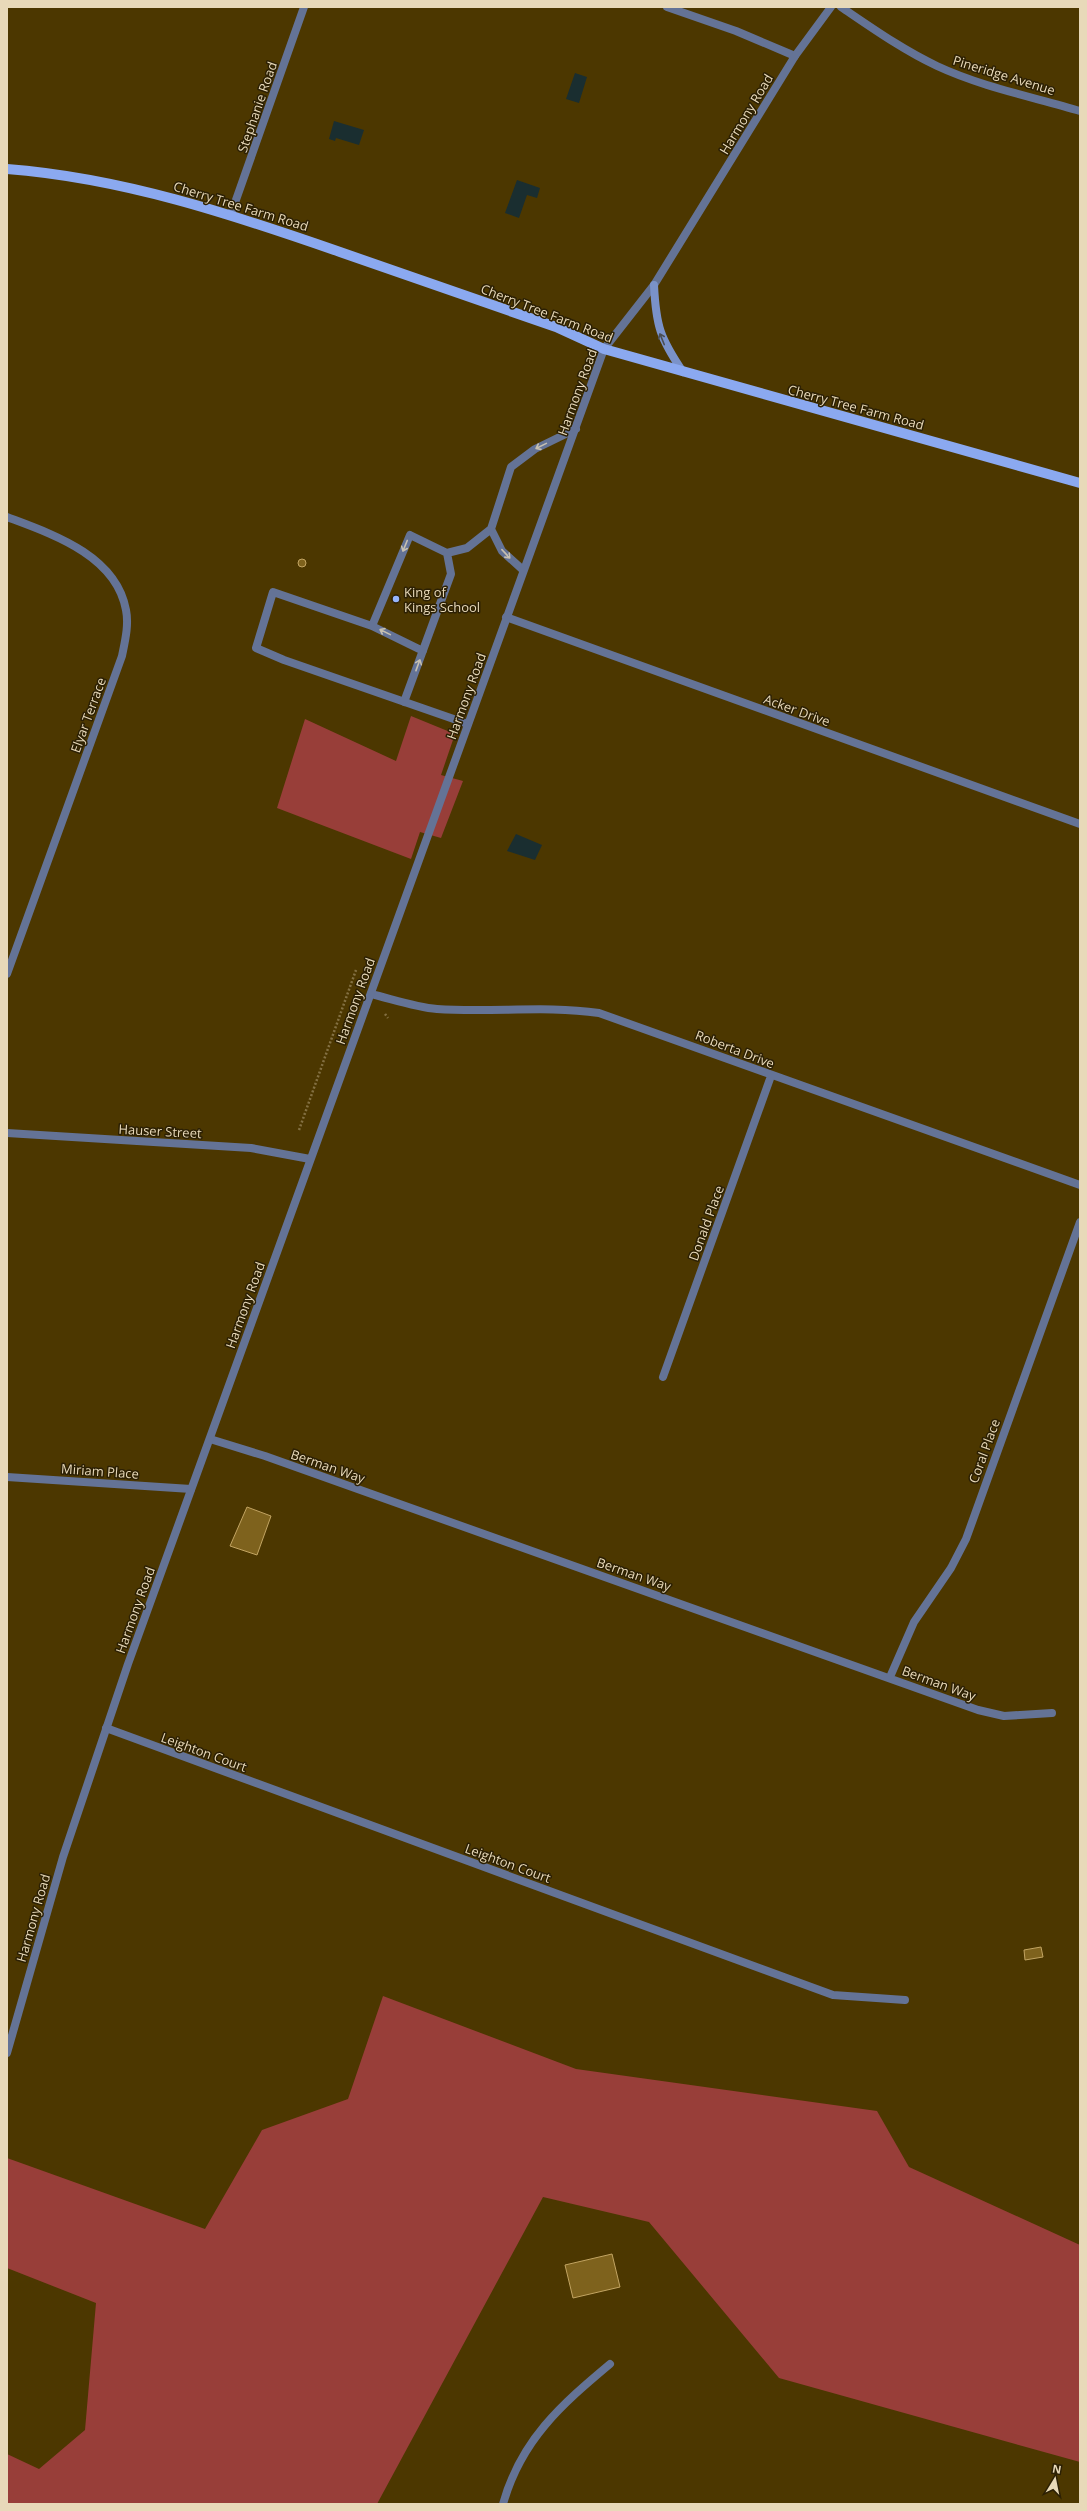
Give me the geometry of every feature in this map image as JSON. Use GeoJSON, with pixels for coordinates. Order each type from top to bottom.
{"type":"FeatureCollection","features":[{"type":"Feature","properties":{"kind":"main road","name":"Cherry Tree Farm Road"},"geometry":{"type":"LineString","coordinates":[[7,169],[95,180],[148,191],[231,214],[556,327],[604,350],[1080,483]]}},
{"type":"Feature","properties":{"kind":"main road"},"geometry":{"type":"LineString","coordinates":[[654,285],[658,329],[665,346],[683,372]]}},
{"type":"Feature","properties":{"kind":"street","name":"Stephanie Road"},"geometry":{"type":"LineString","coordinates":[[231,214],[304,7]]}},
{"type":"Feature","properties":{"kind":"street"},"geometry":{"type":"LineString","coordinates":[[666,7],[736,31],[795,56]]}},
{"type":"Feature","properties":{"kind":"street","name":"Harmony Road"},"geometry":{"type":"LineString","coordinates":[[7,2053],[63,1857],[106,1728],[310,1159],[604,350],[654,285],[795,56],[831,7]]}},
{"type":"Feature","properties":{"kind":"street","name":"Pineridge Avenue"},"geometry":{"type":"LineString","coordinates":[[842,7],[909,51],[970,80],[1080,111]]}},
{"type":"Feature","properties":{"kind":"street"},"geometry":{"type":"LineString","coordinates":[[372,626],[410,535],[447,553],[467,548],[491,529],[511,467],[535,449],[576,430]]}},
{"type":"Feature","properties":{"kind":"street","name":"Elyar Terrace"},"geometry":{"type":"LineString","coordinates":[[7,517],[68,542],[101,566],[120,593],[126,611],[127,632],[122,656],[7,974]]}},
{"type":"Feature","properties":{"kind":"street"},"geometry":{"type":"LineString","coordinates":[[491,529],[502,551],[523,570]]}},
{"type":"Feature","properties":{"kind":"street"},"geometry":{"type":"LineString","coordinates":[[404,702],[451,574],[447,553]]}},
{"type":"Feature","properties":{"kind":"street"},"geometry":{"type":"LineString","coordinates":[[423,651],[372,626],[273,592],[256,648],[284,660],[468,724]]}},
{"type":"Feature","properties":{"kind":"street","name":"Acker Drive"},"geometry":{"type":"LineString","coordinates":[[506,617],[1080,824]]}},
{"type":"Feature","properties":{"kind":"street","name":"Roberta Drive"},"geometry":{"type":"LineString","coordinates":[[371,994],[435,1009],[474,1011],[560,1008],[599,1013],[771,1076],[1080,1184]]}},
{"type":"Feature","properties":{"kind":"street","name":"Donald Place"},"geometry":{"type":"LineString","coordinates":[[663,1377],[771,1076]]}},
{"type":"Feature","properties":{"kind":"street","name":"Hauser Street"},"geometry":{"type":"LineString","coordinates":[[7,1134],[251,1148],[310,1159]]}},
{"type":"Feature","properties":{"kind":"street","name":"Coral Place"},"geometry":{"type":"LineString","coordinates":[[890,1678],[914,1622],[951,1568],[966,1539],[1080,1222]]}},
{"type":"Feature","properties":{"kind":"street","name":"Berman Way"},"geometry":{"type":"LineString","coordinates":[[210,1439],[990,1713],[1004,1716],[1052,1713]]}},
{"type":"Feature","properties":{"kind":"street","name":"Miriam Place"},"geometry":{"type":"LineString","coordinates":[[7,1477],[191,1489]]}},
{"type":"Feature","properties":{"kind":"street","name":"Leighton Court"},"geometry":{"type":"LineString","coordinates":[[106,1728],[833,1995],[905,2000]]}},
{"type":"Feature","properties":{"kind":"street"},"geometry":{"type":"LineString","coordinates":[[503,2504],[523,2455],[543,2427],[565,2402],[610,2364]]}},
{"type":"Feature","properties":{"kind":"path"},"geometry":{"type":"LineString","coordinates":[[299,1130],[356,970]]}},
{"type":"Feature","properties":{"kind":"path"},"geometry":{"type":"LineString","coordinates":[[385,1014],[388,1018]]}},
{"type":"Feature","properties":{"kind":"shaded area"},"geometry":{"type":"Polygon","coordinates":[[[411,716],[455,734],[441,775],[463,781],[441,838],[420,832],[411,859],[277,808],[305,719],[396,761],[411,716]]]}},
{"type":"Feature","properties":{"kind":"shaded area"},"geometry":{"type":"Polygon","coordinates":[[[383,1996],[576,2069],[877,2111],[909,2167],[1080,2245],[1080,2462],[779,2378],[649,2222],[543,2197],[377,2504],[7,2504],[7,2454],[39,2469],[85,2430],[96,2303],[7,2268],[7,2158],[205,2229],[262,2130],[348,2099],[383,1996]]]}},
{"type":"Feature","properties":{"kind":"water"},"geometry":{"type":"Polygon","coordinates":[[[575,73],[587,77],[579,103],[566,99],[575,73]]]}},
{"type":"Feature","properties":{"kind":"water"},"geometry":{"type":"Polygon","coordinates":[[[334,121],[364,130],[359,145],[336,138],[335,141],[329,139],[334,121]]]}},
{"type":"Feature","properties":{"kind":"water"},"geometry":{"type":"Polygon","coordinates":[[[517,180],[540,188],[537,198],[527,195],[519,218],[505,213],[517,180]]]}},
{"type":"Feature","properties":{"kind":"water"},"geometry":{"type":"Polygon","coordinates":[[[516,834],[542,845],[535,860],[507,851],[516,834]]]}},
{"type":"Feature","properties":{"kind":"building"},"geometry":{"type":"Polygon","coordinates":[[[300,559],[304,559],[306,563],[304,567],[300,567],[298,565],[298,561],[300,559]]]}},
{"type":"Feature","properties":{"kind":"building"},"geometry":{"type":"Polygon","coordinates":[[[247,1507],[271,1516],[257,1555],[230,1546],[247,1507]]]}},
{"type":"Feature","properties":{"kind":"building"},"geometry":{"type":"Polygon","coordinates":[[[1041,1947],[1043,1957],[1025,1960],[1024,1950],[1041,1947]]]}},
{"type":"Feature","properties":{"kind":"building"},"geometry":{"type":"Polygon","coordinates":[[[612,2254],[620,2287],[573,2298],[565,2265],[612,2254]]]}},
{"type":"Feature","properties":{"kind":"place","name":"King of Kings School"},"geometry":{"type":"Point","coordinates":[396,599]}}]}
